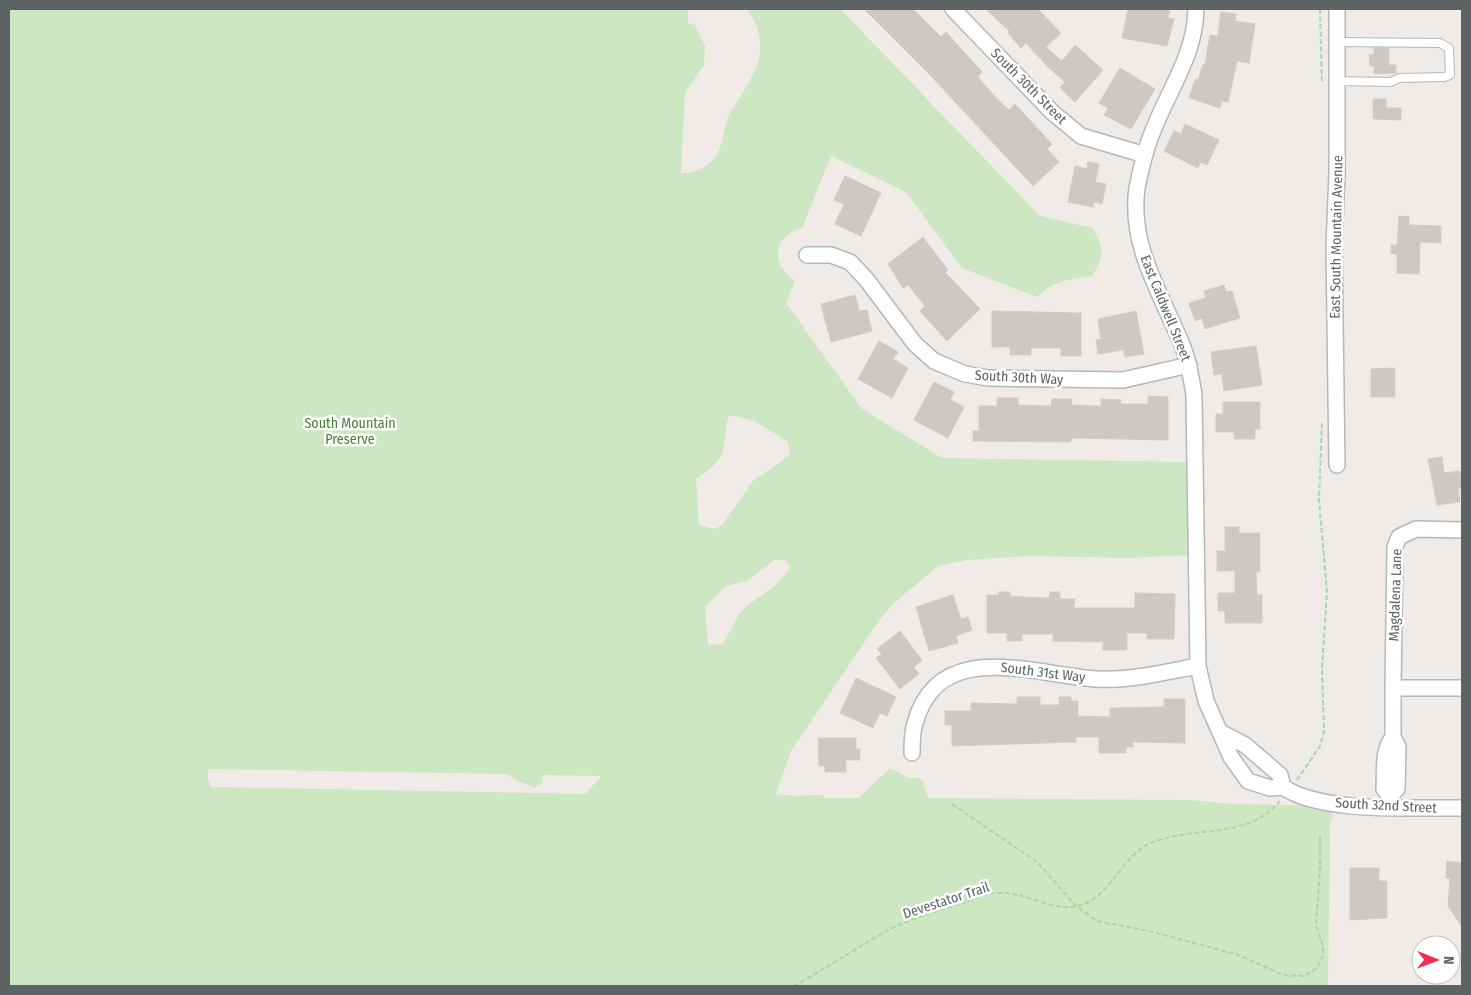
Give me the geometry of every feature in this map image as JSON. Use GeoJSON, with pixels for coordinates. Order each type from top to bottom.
{"type":"FeatureCollection","features":[{"type":"Feature","properties":{"kind":"street","name":"South 30th Street"},"geometry":{"type":"LineString","coordinates":[[953,9],[1052,112],[1081,136],[1145,155]]}},
{"type":"Feature","properties":{"kind":"street","name":"East Caldwell Street"},"geometry":{"type":"LineString","coordinates":[[1196,9],[1192,42],[1184,66],[1154,127],[1145,155],[1137,190],[1138,226],[1150,276],[1189,365],[1194,396],[1198,666],[1206,701],[1231,756],[1248,781],[1270,788],[1286,788]]}},
{"type":"Feature","properties":{"kind":"street","name":"East South Mountain Avenue"},"geometry":{"type":"LineString","coordinates":[[1337,9],[1334,246],[1337,465]]}},
{"type":"Feature","properties":{"kind":"street","name":"South 30th Way"},"geometry":{"type":"LineString","coordinates":[[807,255],[831,254],[850,262],[866,279],[915,344],[934,361],[965,374],[988,378],[1123,380],[1189,365]]}},
{"type":"Feature","properties":{"kind":"street","name":"Magdalena Lane"},"geometry":{"type":"LineString","coordinates":[[1390,801],[1397,790],[1392,761],[1398,747],[1393,737],[1396,547],[1399,537],[1416,529],[1462,530]]}},
{"type":"Feature","properties":{"kind":"street","name":"South 31st Way"},"geometry":{"type":"LineString","coordinates":[[912,753],[914,724],[922,703],[931,690],[963,670],[989,666],[1015,667],[1098,679],[1136,676],[1198,666]]}},
{"type":"Feature","properties":{"kind":"street"},"geometry":{"type":"LineString","coordinates":[[1393,688],[1462,688]]}},
{"type":"Feature","properties":{"kind":"street"},"geometry":{"type":"LineString","coordinates":[[1222,733],[1245,745],[1280,775],[1286,788]]}},
{"type":"Feature","properties":{"kind":"street"},"geometry":{"type":"LineString","coordinates":[[1241,770],[1257,757]]}},
{"type":"Feature","properties":{"kind":"street","name":"South 32nd Street"},"geometry":{"type":"LineString","coordinates":[[1286,788],[1341,805],[1390,801],[1462,808]]}},
{"type":"Feature","properties":{"kind":"lane"},"geometry":{"type":"LineString","coordinates":[[1337,42],[1440,43],[1449,48],[1451,62],[1450,74],[1444,77],[1399,78],[1391,82],[1337,81]]}},
{"type":"Feature","properties":{"kind":"path"},"geometry":{"type":"LineString","coordinates":[[1076,906],[1094,899],[1129,860],[1148,844],[1171,835],[1224,829],[1256,822],[1270,814],[1286,788]]}},
{"type":"Feature","properties":{"kind":"path"},"geometry":{"type":"LineString","coordinates":[[952,804],[1037,862],[1076,906],[1098,921],[1153,932],[1239,955],[1283,975],[1304,976],[1316,968],[1323,956],[1323,946],[1316,925],[1320,869],[1320,835]]}},
{"type":"Feature","properties":{"kind":"path","name":"Devestator Trail"},"geometry":{"type":"LineString","coordinates":[[794,986],[886,932],[928,913],[995,893],[1007,893],[1066,906],[1076,906]]}},
{"type":"Feature","properties":{"kind":"green space","name":"South Mountain Preserve"},"geometry":{"type":"Polygon","coordinates":[[[9,9],[688,9],[688,23],[695,25],[705,46],[704,65],[685,93],[681,173],[685,173],[702,169],[716,156],[721,146],[728,118],[756,68],[759,60],[760,39],[756,24],[747,9],[840,9],[1040,216],[1092,228],[1102,252],[1092,276],[1056,284],[1043,291],[1037,297],[962,268],[906,192],[831,156],[802,228],[785,237],[780,244],[778,252],[782,267],[795,281],[786,303],[862,409],[942,458],[1188,462],[1188,555],[1129,558],[1029,556],[967,560],[938,566],[894,603],[878,622],[791,751],[776,794],[794,796],[824,795],[823,798],[859,798],[890,768],[909,778],[918,778],[923,782],[928,798],[1191,800],[1232,804],[1330,806],[1330,813],[1333,814],[1330,823],[1328,986],[9,986],[9,9]],[[729,416],[726,425],[724,447],[719,459],[696,479],[699,525],[715,529],[722,525],[753,481],[790,455],[788,442],[760,424],[745,418],[729,416]],[[774,560],[748,580],[725,587],[705,606],[708,645],[722,644],[745,608],[782,579],[790,566],[785,560],[774,560]],[[209,769],[207,776],[211,787],[586,794],[601,776],[543,775],[542,783],[535,788],[507,774],[209,769]]]}},
{"type":"Feature","properties":{"kind":"building"},"geometry":{"type":"Polygon","coordinates":[[[864,9],[913,9],[941,37],[946,32],[982,72],[978,77],[996,98],[1009,110],[1015,104],[1052,144],[1047,149],[1059,162],[1033,186],[931,76],[864,9]]]}},
{"type":"Feature","properties":{"kind":"building"},"geometry":{"type":"Polygon","coordinates":[[[986,9],[1038,9],[1061,33],[1046,47],[1062,61],[1075,45],[1103,70],[1075,102],[1060,88],[1065,82],[1026,43],[1021,48],[1008,33],[1010,32],[986,9]]]}},
{"type":"Feature","properties":{"kind":"building"},"geometry":{"type":"Polygon","coordinates":[[[1128,9],[1170,9],[1168,18],[1174,19],[1167,46],[1122,38],[1128,9]]]}},
{"type":"Feature","properties":{"kind":"building"},"geometry":{"type":"Polygon","coordinates":[[[1221,12],[1236,14],[1235,21],[1255,24],[1249,63],[1237,61],[1228,102],[1222,101],[1220,108],[1189,98],[1195,79],[1198,80],[1203,64],[1205,65],[1210,35],[1218,36],[1221,12]]]}},
{"type":"Feature","properties":{"kind":"building"},"geometry":{"type":"Polygon","coordinates":[[[1374,48],[1389,48],[1389,65],[1396,65],[1396,73],[1374,74],[1374,66],[1370,66],[1369,55],[1374,55],[1374,48]]]}},
{"type":"Feature","properties":{"kind":"building"},"geometry":{"type":"Polygon","coordinates":[[[1120,68],[1155,89],[1131,129],[1104,115],[1108,108],[1099,103],[1120,68]]]}},
{"type":"Feature","properties":{"kind":"building"},"geometry":{"type":"Polygon","coordinates":[[[1373,99],[1386,99],[1386,108],[1401,108],[1401,120],[1373,119],[1373,99]]]}},
{"type":"Feature","properties":{"kind":"building"},"geometry":{"type":"Polygon","coordinates":[[[1185,124],[1219,140],[1207,165],[1201,162],[1198,168],[1164,151],[1174,131],[1181,134],[1185,124]]]}},
{"type":"Feature","properties":{"kind":"building"},"geometry":{"type":"Polygon","coordinates":[[[1088,162],[1099,164],[1095,182],[1106,184],[1102,204],[1094,202],[1093,207],[1068,202],[1075,166],[1087,169],[1088,162]]]}},
{"type":"Feature","properties":{"kind":"building"},"geometry":{"type":"Polygon","coordinates":[[[845,176],[881,193],[861,236],[835,224],[844,204],[834,200],[845,176]]]}},
{"type":"Feature","properties":{"kind":"building"},"geometry":{"type":"Polygon","coordinates":[[[1399,216],[1409,217],[1409,225],[1441,226],[1441,243],[1420,242],[1419,274],[1397,273],[1397,254],[1391,254],[1391,245],[1397,245],[1399,216]]]}},
{"type":"Feature","properties":{"kind":"building"},"geometry":{"type":"Polygon","coordinates":[[[923,237],[948,270],[945,272],[980,309],[947,341],[920,311],[925,306],[908,285],[903,288],[888,264],[923,237]]]}},
{"type":"Feature","properties":{"kind":"building"},"geometry":{"type":"Polygon","coordinates":[[[1224,285],[1226,292],[1232,291],[1240,318],[1205,329],[1202,318],[1195,321],[1189,303],[1206,298],[1204,291],[1224,285]]]}},
{"type":"Feature","properties":{"kind":"building"},"geometry":{"type":"Polygon","coordinates":[[[855,295],[859,311],[867,310],[872,331],[831,342],[821,304],[855,295]]]}},
{"type":"Feature","properties":{"kind":"building"},"geometry":{"type":"Polygon","coordinates":[[[992,311],[1081,313],[1081,356],[1061,356],[1061,348],[1031,348],[1031,355],[1010,355],[1010,347],[992,347],[992,311]]]}},
{"type":"Feature","properties":{"kind":"building"},"geometry":{"type":"Polygon","coordinates":[[[1136,311],[1144,354],[1125,357],[1123,350],[1098,354],[1096,340],[1101,339],[1098,319],[1136,311]]]}},
{"type":"Feature","properties":{"kind":"building"},"geometry":{"type":"Polygon","coordinates":[[[879,341],[898,352],[893,359],[908,368],[892,398],[858,379],[879,341]]]}},
{"type":"Feature","properties":{"kind":"building"},"geometry":{"type":"Polygon","coordinates":[[[1256,346],[1262,385],[1224,391],[1222,374],[1214,375],[1211,352],[1256,346]]]}},
{"type":"Feature","properties":{"kind":"building"},"geometry":{"type":"Polygon","coordinates":[[[1395,368],[1395,397],[1371,397],[1371,369],[1395,368]]]}},
{"type":"Feature","properties":{"kind":"building"},"geometry":{"type":"Polygon","coordinates":[[[934,382],[954,392],[950,400],[964,407],[948,438],[914,420],[934,382]]]}},
{"type":"Feature","properties":{"kind":"building"},"geometry":{"type":"Polygon","coordinates":[[[1148,396],[1168,397],[1168,440],[1071,438],[1071,442],[973,441],[973,431],[979,431],[979,406],[997,406],[997,398],[1018,398],[1018,405],[1051,406],[1052,399],[1072,399],[1071,405],[1101,406],[1101,399],[1121,400],[1120,404],[1148,404],[1148,396]]]}},
{"type":"Feature","properties":{"kind":"building"},"geometry":{"type":"Polygon","coordinates":[[[1223,402],[1260,402],[1260,429],[1255,429],[1255,439],[1234,439],[1234,432],[1216,432],[1216,414],[1223,414],[1223,402]]]}},
{"type":"Feature","properties":{"kind":"building"},"geometry":{"type":"Polygon","coordinates":[[[1442,457],[1444,473],[1460,471],[1462,488],[1458,488],[1460,502],[1437,505],[1428,459],[1442,457]]]}},
{"type":"Feature","properties":{"kind":"building"},"geometry":{"type":"Polygon","coordinates":[[[1225,527],[1239,527],[1239,533],[1260,533],[1260,572],[1256,572],[1257,595],[1262,595],[1262,623],[1225,623],[1225,611],[1218,611],[1218,593],[1235,593],[1235,571],[1217,571],[1217,551],[1225,551],[1225,527]]]}},
{"type":"Feature","properties":{"kind":"building"},"geometry":{"type":"Polygon","coordinates":[[[999,592],[1010,592],[1010,596],[1049,598],[1050,592],[1060,592],[1060,599],[1075,599],[1074,608],[1135,608],[1135,593],[1175,594],[1174,639],[1147,639],[1147,633],[1127,633],[1127,650],[1103,650],[1103,642],[1053,641],[1053,634],[1022,634],[1022,641],[1007,641],[1007,633],[987,633],[987,595],[999,595],[999,592]]]}},
{"type":"Feature","properties":{"kind":"building"},"geometry":{"type":"Polygon","coordinates":[[[953,595],[961,619],[968,617],[972,630],[956,636],[958,643],[929,651],[916,607],[953,595]]]}},
{"type":"Feature","properties":{"kind":"building"},"geometry":{"type":"Polygon","coordinates":[[[900,631],[922,660],[914,667],[919,674],[900,689],[876,658],[882,654],[877,649],[900,631]]]}},
{"type":"Feature","properties":{"kind":"building"},"geometry":{"type":"Polygon","coordinates":[[[856,678],[896,697],[887,716],[880,713],[873,728],[840,713],[856,678]]]}},
{"type":"Feature","properties":{"kind":"building"},"geometry":{"type":"Polygon","coordinates":[[[1017,697],[1040,697],[1040,705],[1059,705],[1059,697],[1071,697],[1071,701],[1078,701],[1078,716],[1110,717],[1110,708],[1164,707],[1164,699],[1185,699],[1185,743],[1133,742],[1133,747],[1126,747],[1126,753],[1099,753],[1099,737],[1076,737],[1076,742],[952,746],[952,725],[945,725],[945,711],[971,711],[971,703],[1017,704],[1017,697]]]}},
{"type":"Feature","properties":{"kind":"building"},"geometry":{"type":"Polygon","coordinates":[[[818,738],[856,738],[856,749],[860,749],[860,760],[846,760],[846,772],[825,772],[825,766],[819,766],[818,738]]]}},
{"type":"Feature","properties":{"kind":"building"},"geometry":{"type":"Polygon","coordinates":[[[1447,861],[1462,863],[1462,927],[1448,906],[1450,878],[1446,878],[1447,861]]]}},
{"type":"Feature","properties":{"kind":"building"},"geometry":{"type":"Polygon","coordinates":[[[1350,868],[1379,868],[1379,881],[1387,881],[1387,918],[1350,920],[1350,868]]]}}]}
